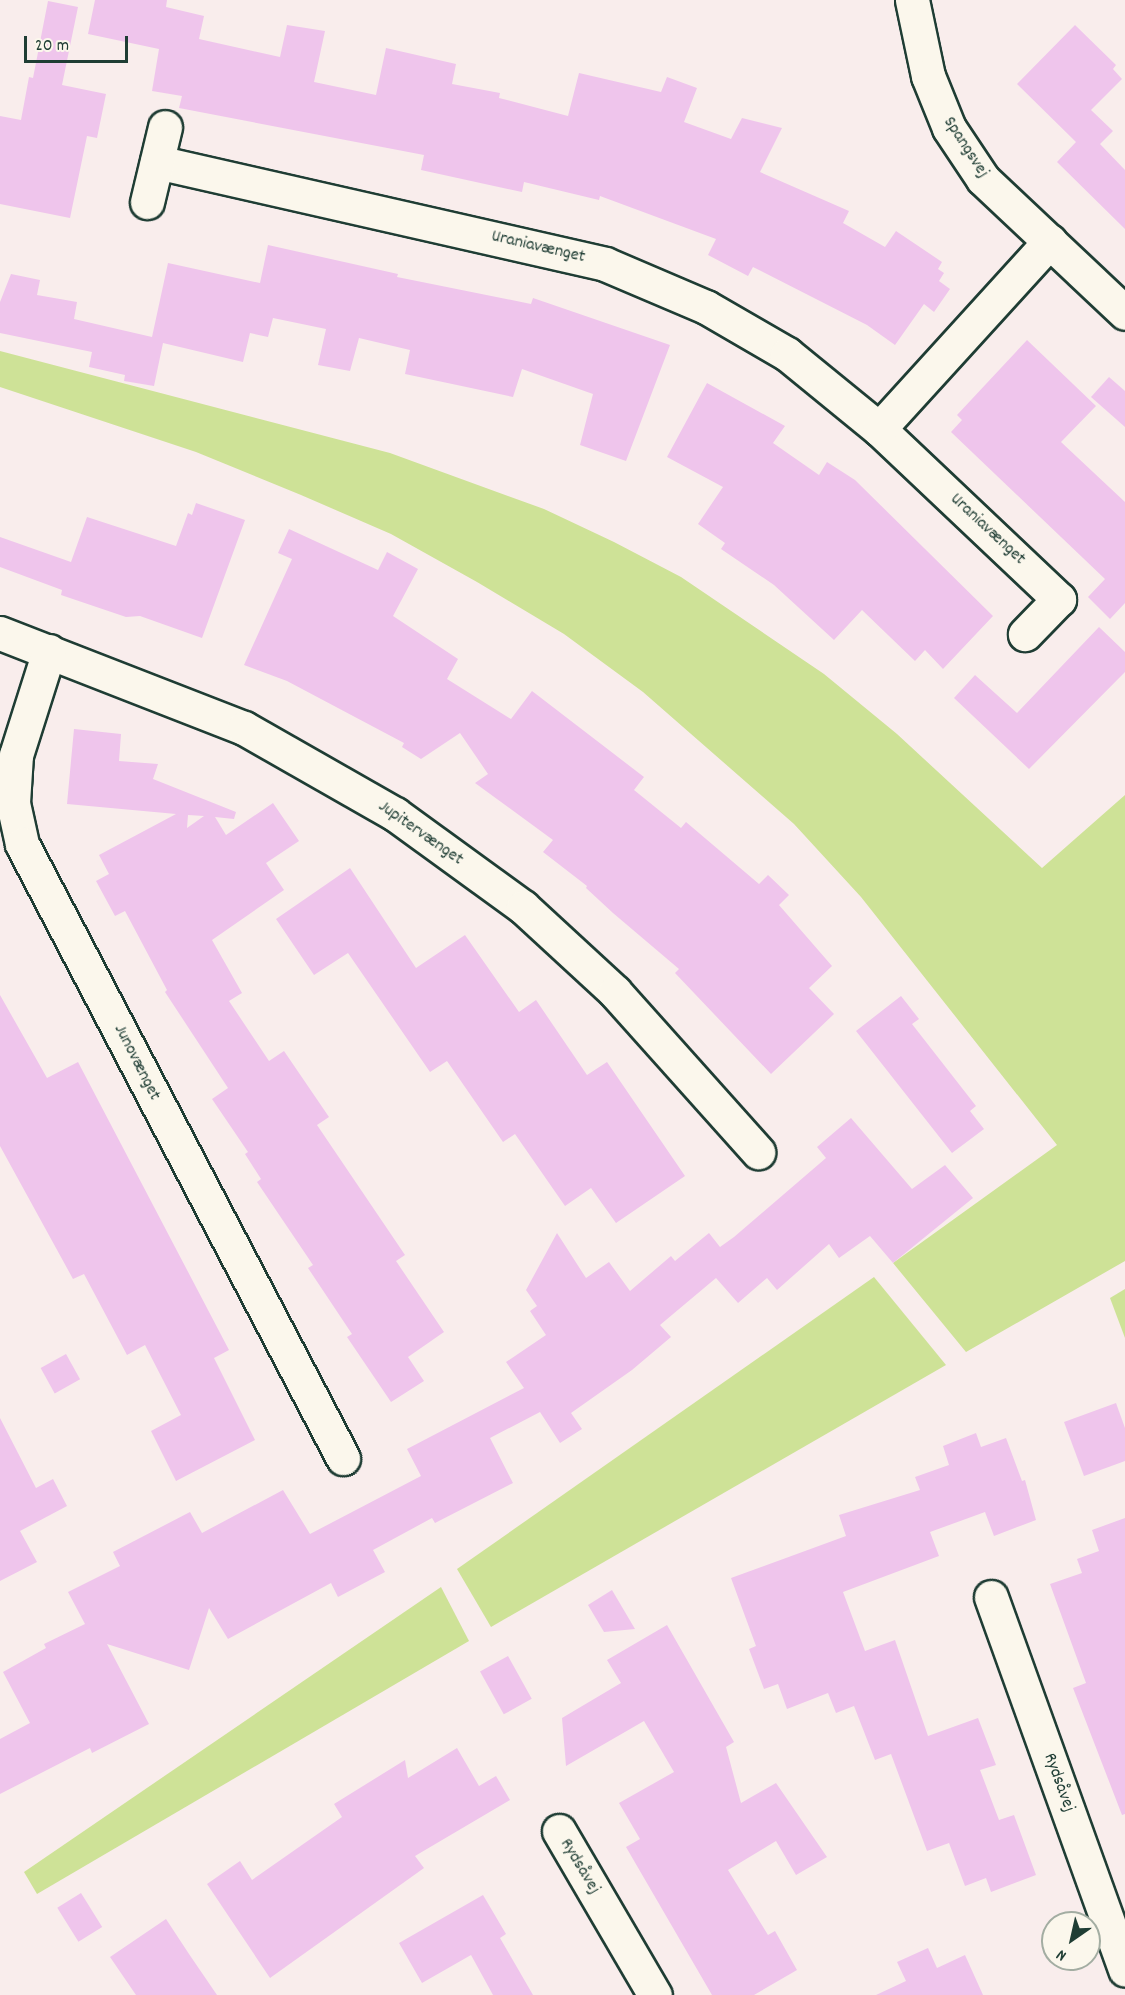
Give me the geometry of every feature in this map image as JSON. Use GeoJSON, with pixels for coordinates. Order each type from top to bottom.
{"type":"FeatureCollection","features":[{"type":"Feature","properties":{"kind":"street","name":"Spangsvej"},"geometry":{"type":"LineString","coordinates":[[912,0],[928,75],[949,128],[983,179],[1125,313]]}},
{"type":"Feature","properties":{"kind":"street"},"geometry":{"type":"LineString","coordinates":[[147,202],[165,127]]}},
{"type":"Feature","properties":{"kind":"street","name":"Uraniavænget"},"geometry":{"type":"LineString","coordinates":[[157,162],[605,264],[706,307],[787,354],[879,429],[1059,598],[1025,634]]}},
{"type":"Feature","properties":{"kind":"street"},"geometry":{"type":"LineString","coordinates":[[879,429],[1050,241]]}},
{"type":"Feature","properties":{"kind":"street","name":"Jupitervænget"},"geometry":{"type":"LineString","coordinates":[[0,633],[244,728],[395,814],[523,907],[615,992],[758,1152]]}},
{"type":"Feature","properties":{"kind":"street","name":"Junovænget"},"geometry":{"type":"LineString","coordinates":[[49,651],[16,755],[13,803],[22,844],[343,1458]]}},
{"type":"Feature","properties":{"kind":"street","name":"Rydsåvej"},"geometry":{"type":"LineString","coordinates":[[991,1597],[1125,1970]]}},
{"type":"Feature","properties":{"kind":"street","name":"Rydsåvej"},"geometry":{"type":"LineString","coordinates":[[559,1831],[655,1995]]}},
{"type":"Feature","properties":{"kind":"green space"},"geometry":{"type":"Polygon","coordinates":[[[0,351],[390,453],[544,509],[614,542],[681,577],[824,674],[897,734],[1042,868],[1125,795],[1125,1261],[966,1352],[893,1263],[1057,1145],[861,897],[794,824],[643,692],[564,634],[477,582],[391,534],[196,452],[0,387],[0,351]]]}},
{"type":"Feature","properties":{"kind":"green space"},"geometry":{"type":"Polygon","coordinates":[[[874,1277],[946,1365],[491,1627],[457,1569],[874,1277]]]}},
{"type":"Feature","properties":{"kind":"green space"},"geometry":{"type":"Polygon","coordinates":[[[1125,1289],[1125,1338],[1110,1298],[1125,1289]]]}},
{"type":"Feature","properties":{"kind":"green space"},"geometry":{"type":"Polygon","coordinates":[[[441,1587],[469,1641],[37,1894],[24,1872],[441,1587]]]}},
{"type":"Feature","properties":{"kind":"building"},"geometry":{"type":"Polygon","coordinates":[[[95,0],[167,0],[166,7],[204,16],[199,39],[280,57],[287,25],[325,31],[314,82],[376,95],[386,48],[456,64],[452,84],[500,93],[499,98],[568,116],[579,73],[661,92],[667,77],[697,88],[684,122],[731,139],[742,118],[782,128],[760,172],[849,211],[843,223],[885,247],[896,231],[942,262],[938,269],[944,273],[939,281],[950,289],[934,312],[924,304],[895,345],[867,325],[753,267],[748,276],[708,255],[716,239],[600,196],[599,200],[524,182],[522,192],[421,170],[424,155],[179,108],[182,96],[152,91],[159,49],[88,34],[95,0]]]}},
{"type":"Feature","properties":{"kind":"building"},"geometry":{"type":"Polygon","coordinates":[[[48,1],[78,7],[62,85],[106,94],[97,138],[87,136],[70,218],[0,204],[0,116],[21,120],[29,77],[33,78],[48,1]]]}},
{"type":"Feature","properties":{"kind":"building"},"geometry":{"type":"Polygon","coordinates":[[[1075,25],[1116,65],[1113,69],[1122,79],[1091,110],[1113,131],[1100,144],[1125,170],[1125,229],[1057,162],[1076,142],[1017,84],[1075,25]]]}},
{"type":"Feature","properties":{"kind":"building"},"geometry":{"type":"Polygon","coordinates":[[[268,245],[398,274],[397,277],[531,304],[533,298],[670,345],[626,461],[580,445],[593,394],[522,369],[513,397],[405,374],[410,350],[359,338],[350,371],[318,365],[326,329],[273,318],[268,337],[250,333],[243,362],[163,343],[154,386],[124,381],[125,375],[89,367],[92,352],[0,333],[0,302],[11,274],[40,280],[37,295],[77,302],[74,319],[152,337],[168,263],[260,283],[268,245]]]}},
{"type":"Feature","properties":{"kind":"building"},"geometry":{"type":"Polygon","coordinates":[[[1027,340],[1096,406],[1061,442],[1125,502],[1125,603],[1110,619],[1088,597],[1105,579],[951,432],[962,420],[957,415],[1027,340]]]}},
{"type":"Feature","properties":{"kind":"building"},"geometry":{"type":"Polygon","coordinates":[[[1109,377],[1125,391],[1125,427],[1091,397],[1109,377]]]}},
{"type":"Feature","properties":{"kind":"building"},"geometry":{"type":"Polygon","coordinates":[[[707,383],[785,426],[773,443],[819,475],[827,462],[855,480],[993,616],[943,669],[925,650],[915,661],[862,610],[834,640],[774,585],[721,549],[725,543],[698,524],[723,487],[667,457],[707,383]]]}},
{"type":"Feature","properties":{"kind":"building"},"geometry":{"type":"Polygon","coordinates":[[[196,503],[245,520],[202,638],[140,616],[126,617],[61,595],[62,590],[0,567],[0,537],[71,562],[87,517],[176,546],[188,513],[192,515],[196,503]]]}},
{"type":"Feature","properties":{"kind":"building"},"geometry":{"type":"Polygon","coordinates":[[[289,529],[378,570],[387,552],[418,569],[393,616],[458,659],[447,679],[511,719],[532,691],[644,777],[634,790],[681,828],[686,822],[759,884],[768,875],[789,895],[779,905],[832,966],[809,988],[834,1014],[771,1074],[675,973],[679,969],[613,913],[586,888],[587,886],[543,852],[553,840],[475,783],[488,774],[460,733],[421,759],[402,747],[404,743],[287,681],[244,665],[292,559],[278,553],[289,529]]]}},
{"type":"Feature","properties":{"kind":"building"},"geometry":{"type":"Polygon","coordinates":[[[1099,627],[1125,652],[1125,672],[1029,769],[954,698],[975,675],[1017,713],[1099,627]]]}},
{"type":"Feature","properties":{"kind":"building"},"geometry":{"type":"Polygon","coordinates":[[[74,729],[121,734],[119,761],[158,764],[153,779],[236,812],[234,819],[215,817],[226,835],[273,803],[299,841],[266,863],[284,890],[212,940],[242,993],[229,1001],[269,1061],[284,1051],[329,1117],[317,1125],[405,1255],[396,1261],[444,1332],[408,1357],[424,1381],[391,1402],[347,1337],[352,1334],[308,1268],[313,1265],[257,1182],[261,1179],[245,1154],[248,1152],[212,1099],[228,1088],[165,992],[167,990],[125,911],[115,916],[96,881],[109,874],[99,855],[176,814],[67,804],[74,729]],[[188,815],[187,828],[204,816],[188,815]]]}},
{"type":"Feature","properties":{"kind":"building"},"geometry":{"type":"Polygon","coordinates":[[[350,868],[416,968],[465,935],[519,1012],[536,1000],[587,1075],[607,1062],[685,1176],[616,1223],[591,1188],[565,1206],[515,1134],[503,1142],[447,1061],[430,1072],[348,953],[314,975],[276,919],[350,868]]]}},
{"type":"Feature","properties":{"kind":"building"},"geometry":{"type":"Polygon","coordinates":[[[0,995],[47,1078],[78,1062],[229,1350],[214,1358],[255,1440],[176,1481],[151,1431],[181,1415],[145,1345],[127,1355],[84,1274],[73,1279],[0,1146],[0,995]]]}},
{"type":"Feature","properties":{"kind":"building"},"geometry":{"type":"Polygon","coordinates":[[[901,996],[919,1019],[912,1024],[976,1106],[970,1111],[984,1129],[952,1153],[856,1031],[901,996]]]}},
{"type":"Feature","properties":{"kind":"building"},"geometry":{"type":"Polygon","coordinates":[[[851,1118],[912,1189],[945,1165],[973,1198],[893,1263],[870,1236],[839,1258],[829,1244],[777,1290],[767,1278],[738,1303],[716,1278],[660,1325],[671,1337],[632,1370],[571,1413],[582,1429],[560,1443],[540,1412],[490,1438],[513,1483],[435,1523],[432,1518],[373,1550],[385,1572],[338,1597],[331,1583],[228,1639],[209,1608],[189,1670],[107,1644],[149,1724],[92,1753],[90,1748],[0,1794],[0,1739],[30,1723],[3,1672],[46,1648],[44,1644],[85,1624],[68,1592],[120,1566],[113,1552],[190,1512],[202,1533],[283,1490],[310,1534],[421,1476],[407,1449],[524,1388],[506,1362],[546,1335],[530,1311],[537,1306],[526,1290],[557,1233],[586,1278],[609,1262],[630,1291],[671,1256],[675,1261],[709,1233],[720,1247],[734,1237],[826,1158],[817,1147],[851,1118]]]}},
{"type":"Feature","properties":{"kind":"building"},"geometry":{"type":"Polygon","coordinates":[[[66,1354],[80,1379],[55,1393],[41,1368],[66,1354]]]}},
{"type":"Feature","properties":{"kind":"building"},"geometry":{"type":"Polygon","coordinates":[[[1116,1403],[1125,1428],[1125,1461],[1084,1476],[1064,1422],[1116,1403]]]}},
{"type":"Feature","properties":{"kind":"building"},"geometry":{"type":"Polygon","coordinates":[[[0,1418],[36,1488],[53,1479],[67,1506],[20,1531],[37,1562],[0,1581],[0,1418]]]}},
{"type":"Feature","properties":{"kind":"building"},"geometry":{"type":"Polygon","coordinates":[[[976,1433],[981,1447],[1006,1438],[1022,1481],[1025,1480],[1036,1520],[994,1536],[985,1512],[930,1532],[939,1556],[843,1592],[865,1651],[895,1640],[928,1736],[978,1718],[996,1765],[980,1770],[999,1820],[1014,1815],[1036,1875],[991,1892],[986,1878],[965,1886],[949,1843],[927,1851],[891,1754],[875,1760],[854,1706],[836,1713],[828,1693],[787,1709],[778,1684],[764,1689],[749,1649],[756,1646],[731,1578],[846,1536],[839,1515],[920,1490],[915,1477],[949,1465],[943,1446],[976,1433]]]}},
{"type":"Feature","properties":{"kind":"building"},"geometry":{"type":"Polygon","coordinates":[[[1125,1518],[1125,1814],[1122,1815],[1073,1688],[1086,1683],[1050,1584],[1082,1573],[1077,1559],[1099,1551],[1092,1530],[1125,1518]]]}},
{"type":"Feature","properties":{"kind":"building"},"geometry":{"type":"Polygon","coordinates":[[[612,1590],[635,1629],[604,1632],[588,1605],[612,1590]]]}},
{"type":"Feature","properties":{"kind":"building"},"geometry":{"type":"Polygon","coordinates":[[[667,1625],[734,1742],[726,1747],[741,1803],[776,1783],[827,1857],[796,1875],[776,1841],[728,1870],[768,1935],[775,1931],[797,1970],[754,1995],[712,1995],[626,1847],[640,1839],[619,1803],[674,1772],[644,1721],[566,1766],[562,1718],[621,1683],[607,1660],[667,1625]]]}},
{"type":"Feature","properties":{"kind":"building"},"geometry":{"type":"Polygon","coordinates":[[[508,1656],[532,1699],[504,1714],[480,1672],[508,1656]]]}},
{"type":"Feature","properties":{"kind":"building"},"geometry":{"type":"Polygon","coordinates":[[[457,1748],[479,1786],[496,1776],[510,1800],[415,1856],[424,1868],[270,1978],[207,1884],[240,1861],[252,1880],[342,1817],[334,1804],[405,1760],[408,1778],[457,1748]]]}},
{"type":"Feature","properties":{"kind":"building"},"geometry":{"type":"Polygon","coordinates":[[[81,1893],[102,1927],[78,1942],[57,1908],[81,1893]]]}},
{"type":"Feature","properties":{"kind":"building"},"geometry":{"type":"Polygon","coordinates":[[[483,1895],[506,1934],[500,1938],[533,1995],[493,1995],[471,1955],[422,1983],[399,1943],[483,1895]]]}},
{"type":"Feature","properties":{"kind":"building"},"geometry":{"type":"Polygon","coordinates":[[[166,1919],[217,1995],[136,1995],[110,1957],[166,1919]]]}},
{"type":"Feature","properties":{"kind":"building"},"geometry":{"type":"Polygon","coordinates":[[[928,1948],[937,1968],[965,1955],[983,1995],[876,1995],[906,1981],[897,1962],[928,1948]]]}}]}
